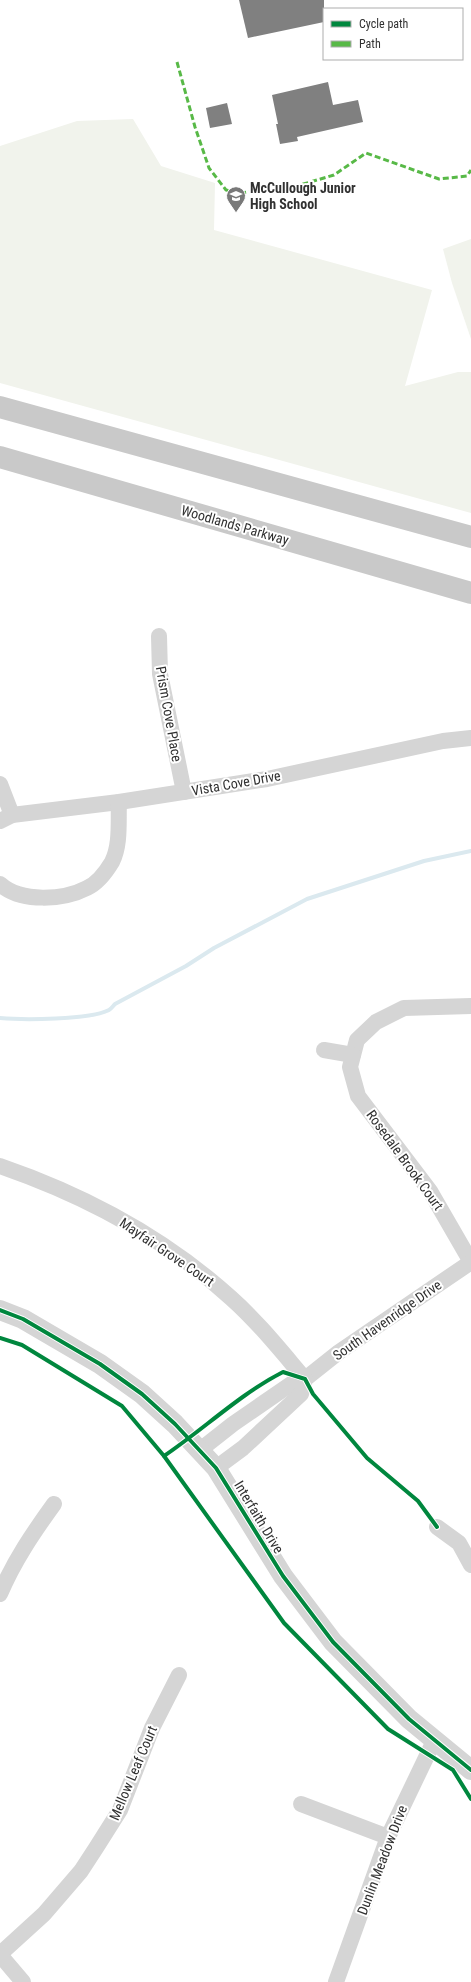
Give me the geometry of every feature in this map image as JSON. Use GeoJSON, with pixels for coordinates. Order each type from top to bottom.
{"type":"FeatureCollection","features":[{"type":"Feature","properties":{"kind":"main road"},"geometry":{"type":"LineString","coordinates":[[0,407],[471,537]]}},
{"type":"Feature","properties":{"kind":"main road","name":"Woodlands Parkway"},"geometry":{"type":"LineString","coordinates":[[0,457],[471,593]]}},
{"type":"Feature","properties":{"kind":"street","name":"Prism Cove Place"},"geometry":{"type":"LineString","coordinates":[[159,636],[160,674],[184,792]]}},
{"type":"Feature","properties":{"kind":"street","name":"Vista Cove Drive"},"geometry":{"type":"LineString","coordinates":[[6,818],[267,779],[436,742],[471,738]]}},
{"type":"Feature","properties":{"kind":"street"},"geometry":{"type":"LineString","coordinates":[[0,784],[6,818]]}},
{"type":"Feature","properties":{"kind":"street"},"geometry":{"type":"LineString","coordinates":[[0,884],[19,894],[35,898],[66,895],[88,888],[102,877],[112,861],[118,839],[119,802]]}},
{"type":"Feature","properties":{"kind":"street","name":"Rosedale Brook Court"},"geometry":{"type":"LineString","coordinates":[[471,1006],[404,1008],[376,1022],[357,1040],[350,1067],[358,1096],[427,1185],[471,1262]]}},
{"type":"Feature","properties":{"kind":"street"},"geometry":{"type":"LineString","coordinates":[[324,1050],[353,1055]]}},
{"type":"Feature","properties":{"kind":"street","name":"Mayfair Grove Court"},"geometry":{"type":"LineString","coordinates":[[0,1166],[45,1182],[90,1203],[131,1226],[189,1264],[231,1298],[251,1317],[305,1379]]}},
{"type":"Feature","properties":{"kind":"street","name":"South Havenridge Drive"},"geometry":{"type":"LineString","coordinates":[[200,1450],[291,1384],[305,1379],[339,1352],[471,1262]]}},
{"type":"Feature","properties":{"kind":"street","name":"Interfaith Drive"},"geometry":{"type":"LineString","coordinates":[[0,1310],[23,1319],[100,1364],[142,1394],[200,1450],[216,1468],[275,1565],[313,1617],[339,1647],[409,1719],[471,1770]]}},
{"type":"Feature","properties":{"kind":"street","name":"South Havenridge Drive"},"geometry":{"type":"LineString","coordinates":[[216,1468],[243,1448],[301,1394],[305,1379]]}},
{"type":"Feature","properties":{"kind":"street"},"geometry":{"type":"LineString","coordinates":[[0,1594],[10,1570],[24,1546],[54,1504]]}},
{"type":"Feature","properties":{"kind":"street"},"geometry":{"type":"LineString","coordinates":[[437,1527],[460,1543],[471,1565]]}},
{"type":"Feature","properties":{"kind":"street","name":"Mellow Leaf Court"},"geometry":{"type":"LineString","coordinates":[[0,1954],[48,1909],[81,1871],[96,1848],[120,1810],[132,1783],[152,1728],[179,1675]]}},
{"type":"Feature","properties":{"kind":"street","name":"Dunlin Meadow Drive"},"geometry":{"type":"LineString","coordinates":[[336,1982],[388,1837],[434,1741]]}},
{"type":"Feature","properties":{"kind":"street"},"geometry":{"type":"LineString","coordinates":[[301,1804],[388,1837]]}},
{"type":"Feature","properties":{"kind":"street"},"geometry":{"type":"LineString","coordinates":[[0,1954],[23,1982]]}},
{"type":"Feature","properties":{"kind":"shaded area"},"geometry":{"type":"Polygon","coordinates":[[[133,119],[161,166],[215,183],[214,230],[432,290],[405,386],[458,372],[471,372],[471,513],[0,383],[0,146],[77,121],[133,119]]]}},
{"type":"Feature","properties":{"kind":"shaded area"},"geometry":{"type":"Polygon","coordinates":[[[471,239],[471,339],[452,283],[443,249],[471,239]]]}},
{"type":"Feature","properties":{"kind":"building"},"geometry":{"type":"Polygon","coordinates":[[[239,0],[324,0],[323,22],[248,38],[239,0]]]}},
{"type":"Feature","properties":{"kind":"building"},"geometry":{"type":"Polygon","coordinates":[[[328,82],[333,105],[358,100],[363,122],[297,137],[298,141],[280,144],[276,124],[278,124],[272,95],[328,82]]]}},
{"type":"Feature","properties":{"kind":"building"},"geometry":{"type":"Polygon","coordinates":[[[227,103],[232,124],[210,128],[206,108],[227,103]]]}},
{"type":"Feature","properties":{"kind":"waterway"},"geometry":{"type":"LineString","coordinates":[[0,1018],[24,1019],[87,1016],[109,1010],[115,1004],[186,966],[214,948],[307,899],[424,861],[471,851]]}},
{"type":"Feature","properties":{"kind":"marked path"},"geometry":{"type":"LineString","coordinates":[[177,62],[195,127],[209,168],[226,190],[241,193],[300,185],[334,175],[366,153],[439,179],[467,176],[471,170]]}},
{"type":"Feature","properties":{"kind":"cycle path"},"geometry":{"type":"LineString","coordinates":[[0,1310],[23,1319],[100,1364],[142,1394],[175,1424],[216,1468],[283,1576],[333,1642],[409,1719],[471,1770]]}},
{"type":"Feature","properties":{"kind":"cycle path"},"geometry":{"type":"LineString","coordinates":[[0,1338],[22,1345],[122,1406],[164,1456],[284,1623],[388,1729],[453,1770],[471,1799]]}},
{"type":"Feature","properties":{"kind":"cycle path"},"geometry":{"type":"LineString","coordinates":[[164,1456],[237,1401],[283,1372],[305,1379],[313,1394],[367,1458],[418,1501],[437,1527]]}},
{"type":"Feature","properties":{"kind":"place","name":"McCullough Junior High School"},"geometry":{"type":"Point","coordinates":[236,213]}}]}
